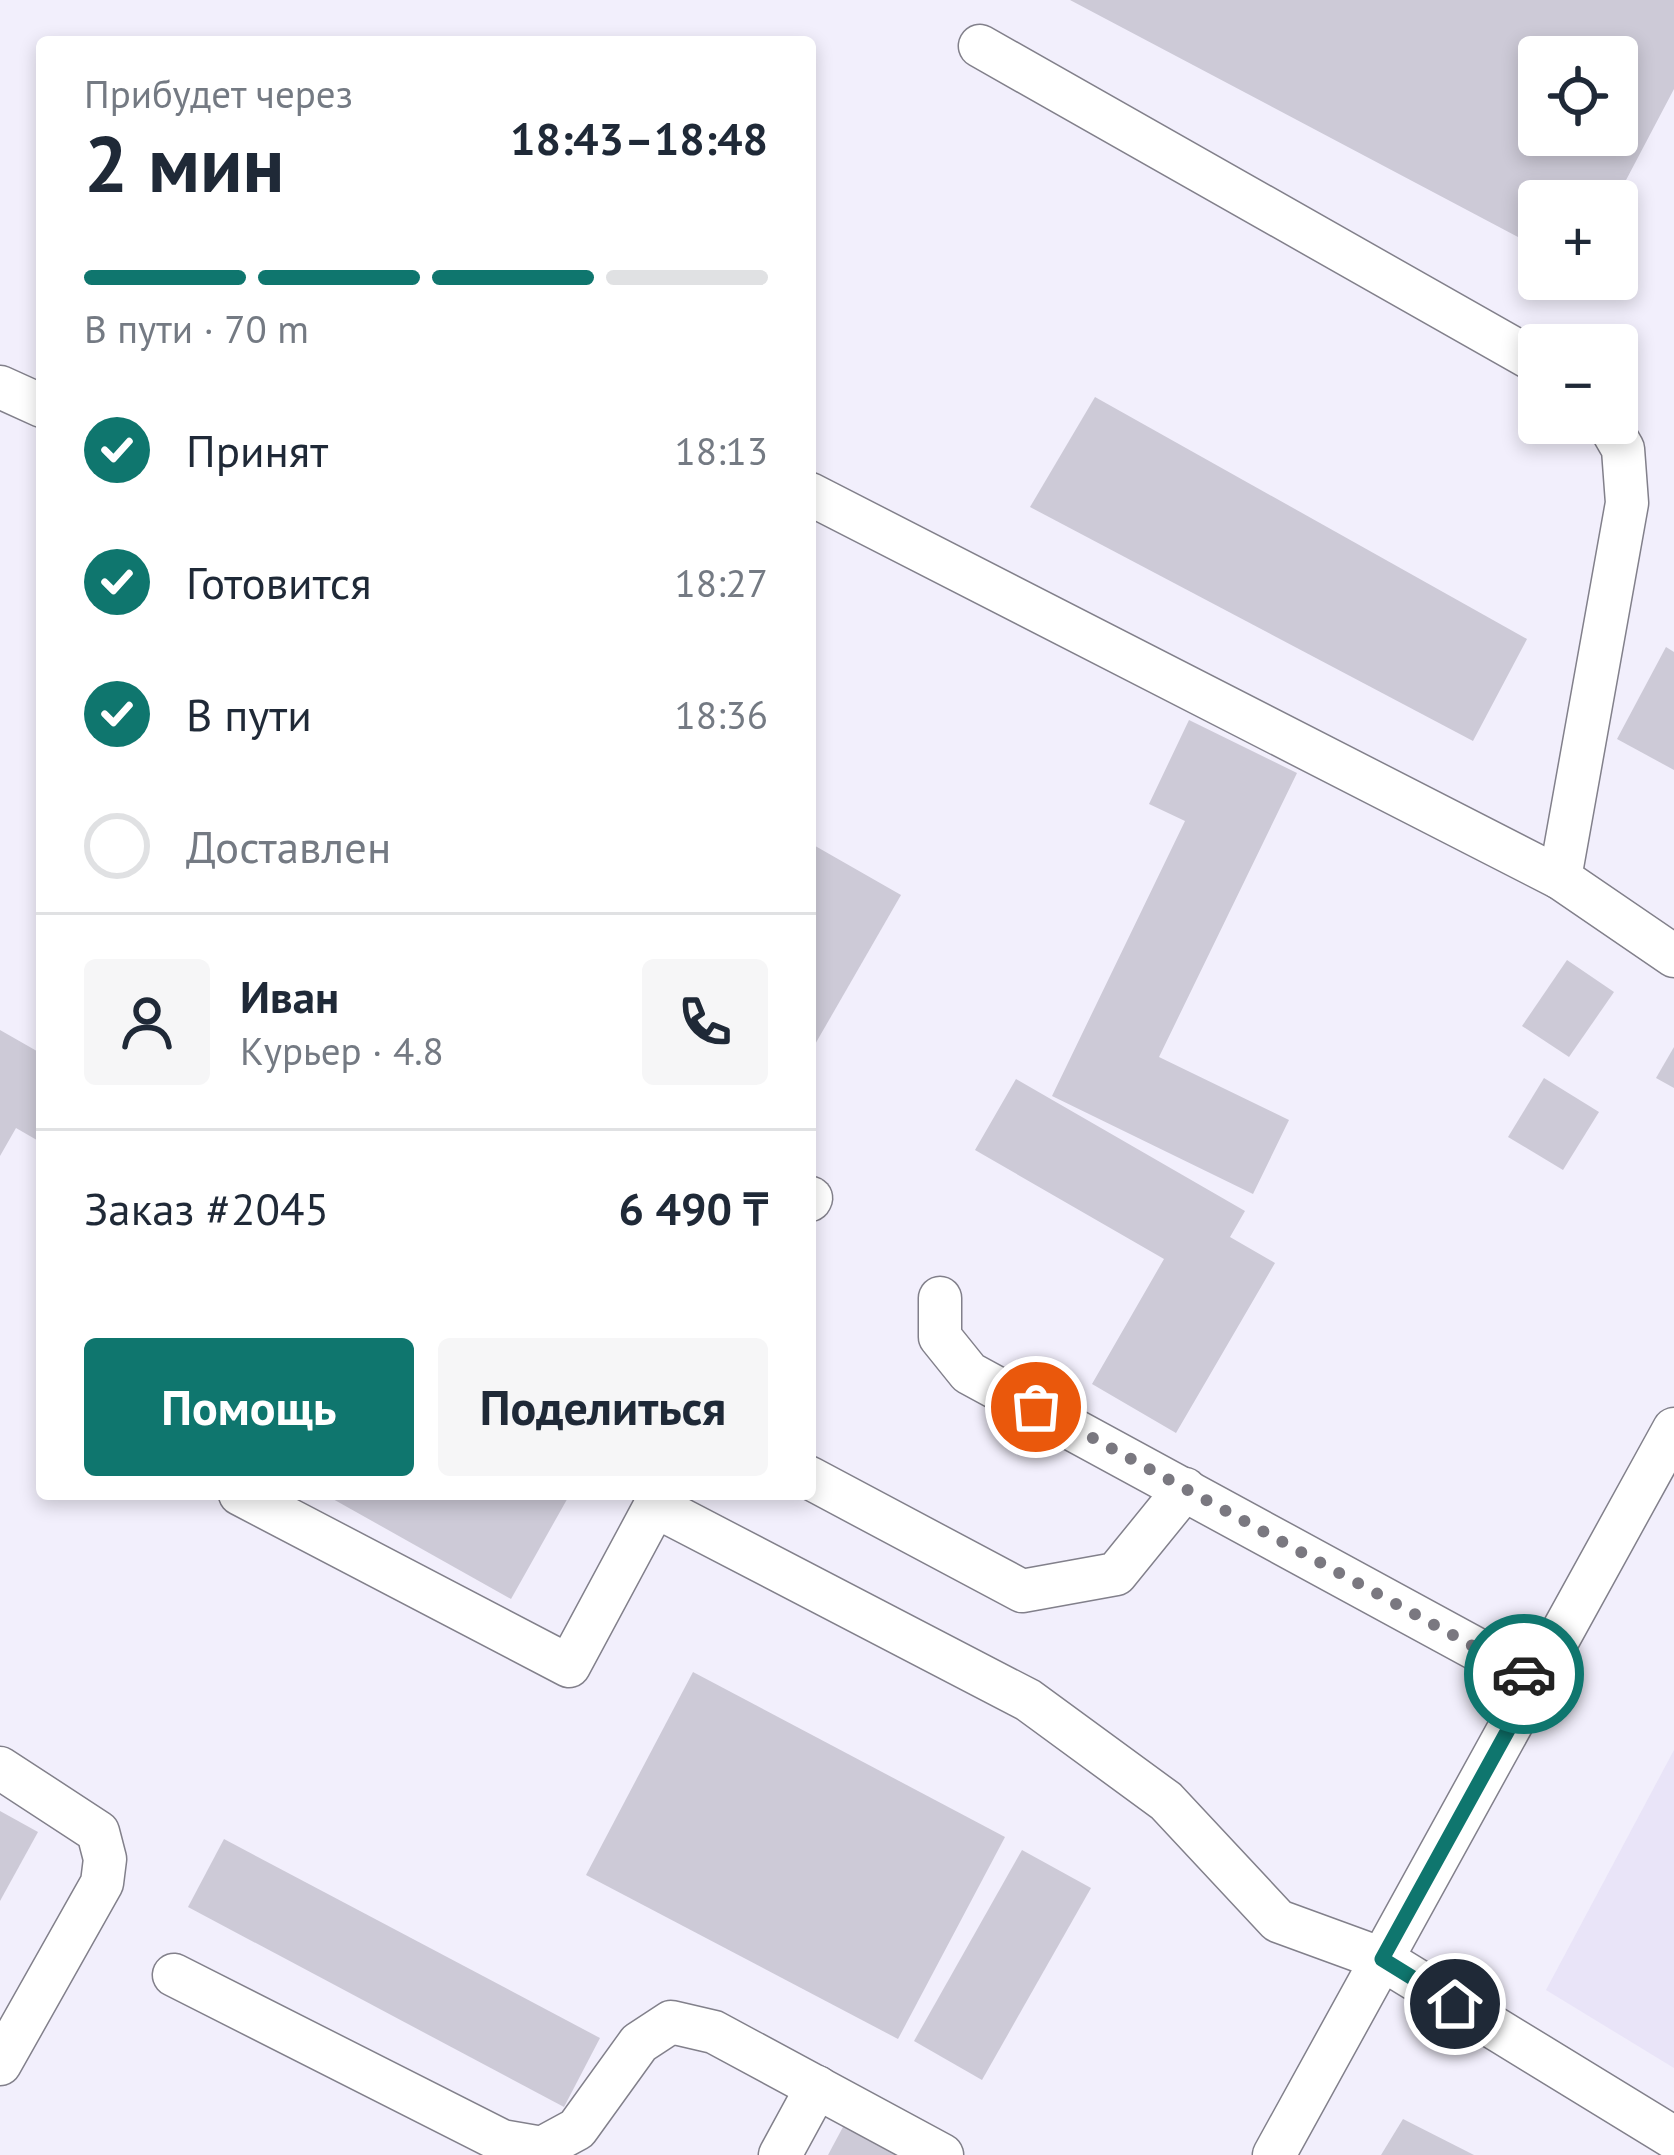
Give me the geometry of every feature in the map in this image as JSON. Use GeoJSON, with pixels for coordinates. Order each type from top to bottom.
{"type":"FeatureCollection","features":[{"type":"Feature","properties":{"kind":"street"},"geometry":{"type":"LineString","coordinates":[[980,46],[1518,351]]}},
{"type":"Feature","properties":{"kind":"street"},"geometry":{"type":"LineString","coordinates":[[0,387],[36,403]]}},
{"type":"Feature","properties":{"kind":"street"},"geometry":{"type":"LineString","coordinates":[[1560,878],[1627,503],[1620,444]]}},
{"type":"Feature","properties":{"kind":"street"},"geometry":{"type":"LineString","coordinates":[[816,497],[1560,878],[1674,956]]}},
{"type":"Feature","properties":{"kind":"street"},"geometry":{"type":"LineString","coordinates":[[940,1298],[940,1336],[969,1373],[1535,1681]]}},
{"type":"Feature","properties":{"kind":"street"},"geometry":{"type":"LineString","coordinates":[[1274,2155],[1674,1429]]}},
{"type":"Feature","properties":{"kind":"street"},"geometry":{"type":"LineString","coordinates":[[816,1481],[1022,1591],[1116,1574],[1185,1489]]}},
{"type":"Feature","properties":{"kind":"street"},"geometry":{"type":"LineString","coordinates":[[251,1500],[569,1666],[656,1506],[1028,1700],[1166,1801],[1278,1921],[1382,1959],[1674,2138]]}},
{"type":"Feature","properties":{"kind":"street"},"geometry":{"type":"LineString","coordinates":[[0,1768],[98,1832],[106,1858],[102,1883],[0,2064]]}},
{"type":"Feature","properties":{"kind":"street"},"geometry":{"type":"LineString","coordinates":[[174,1975],[502,2141],[542,2148],[577,2129],[639,2043],[671,2022],[714,2032],[942,2155]]}},
{"type":"Feature","properties":{"kind":"street"},"geometry":{"type":"LineString","coordinates":[[780,2155],[817,2087]]}},
{"type":"Feature","properties":{"kind":"shaded area"},"geometry":{"type":"Polygon","coordinates":[[[1674,1750],[1674,2068],[1546,1990],[1674,1750]]]}},
{"type":"Feature","properties":{"kind":"building"},"geometry":{"type":"Polygon","coordinates":[[[1070,0],[1674,0],[1674,89],[1626,180],[1518,180],[1518,237],[1070,0]]]}},
{"type":"Feature","properties":{"kind":"building"},"geometry":{"type":"Polygon","coordinates":[[[1095,397],[1527,639],[1473,741],[1030,507],[1095,397]]]}},
{"type":"Feature","properties":{"kind":"building"},"geometry":{"type":"Polygon","coordinates":[[[1666,647],[1674,652],[1674,770],[1617,739],[1666,647]]]}},
{"type":"Feature","properties":{"kind":"building"},"geometry":{"type":"Polygon","coordinates":[[[1189,720],[1297,773],[1159,1057],[1289,1120],[1253,1194],[1052,1096],[1185,821],[1149,804],[1189,720]]]}},
{"type":"Feature","properties":{"kind":"building"},"geometry":{"type":"Polygon","coordinates":[[[816,846],[901,895],[816,1043],[816,846]]]}},
{"type":"Feature","properties":{"kind":"building"},"geometry":{"type":"Polygon","coordinates":[[[1567,960],[1614,992],[1569,1057],[1522,1026],[1567,960]]]}},
{"type":"Feature","properties":{"kind":"building"},"geometry":{"type":"Polygon","coordinates":[[[0,1030],[36,1051],[36,1140],[16,1128],[0,1156],[0,1030]]]}},
{"type":"Feature","properties":{"kind":"building"},"geometry":{"type":"Polygon","coordinates":[[[1674,1047],[1674,1088],[1656,1078],[1674,1047]]]}},
{"type":"Feature","properties":{"kind":"building"},"geometry":{"type":"Polygon","coordinates":[[[1544,1078],[1599,1112],[1563,1170],[1508,1137],[1544,1078]]]}},
{"type":"Feature","properties":{"kind":"building"},"geometry":{"type":"Polygon","coordinates":[[[1016,1079],[1245,1211],[1230,1237],[1275,1263],[1176,1433],[1092,1384],[1164,1259],[975,1150],[1016,1079]]]}},
{"type":"Feature","properties":{"kind":"building"},"geometry":{"type":"Polygon","coordinates":[[[335,1500],[567,1500],[511,1599],[335,1500]]]}},
{"type":"Feature","properties":{"kind":"building"},"geometry":{"type":"Polygon","coordinates":[[[693,1672],[1005,1837],[898,2039],[586,1875],[693,1672]]]}},
{"type":"Feature","properties":{"kind":"building"},"geometry":{"type":"Polygon","coordinates":[[[0,1811],[38,1832],[0,1901],[0,1811]]]}},
{"type":"Feature","properties":{"kind":"building"},"geometry":{"type":"Polygon","coordinates":[[[224,1839],[600,2038],[564,2107],[188,1907],[224,1839]]]}},
{"type":"Feature","properties":{"kind":"building"},"geometry":{"type":"Polygon","coordinates":[[[1022,1850],[1091,1888],[982,2080],[914,2041],[1022,1850]]]}},
{"type":"Feature","properties":{"kind":"building"},"geometry":{"type":"Polygon","coordinates":[[[851,2112],[930,2155],[828,2155],[851,2112]]]}},
{"type":"Feature","properties":{"kind":"building"},"geometry":{"type":"Polygon","coordinates":[[[1403,2119],[1474,2155],[1381,2155],[1403,2119]]]}},
{"type":"Feature","properties":{"kind":"way so far"},"geometry":{"type":"LineString","coordinates":[[1036,1407],[1524,1674]]}},
{"type":"Feature","properties":{"kind":"route"},"geometry":{"type":"LineString","coordinates":[[1455,2004],[1382,1959],[1535,1681],[1524,1674]]}}]}
